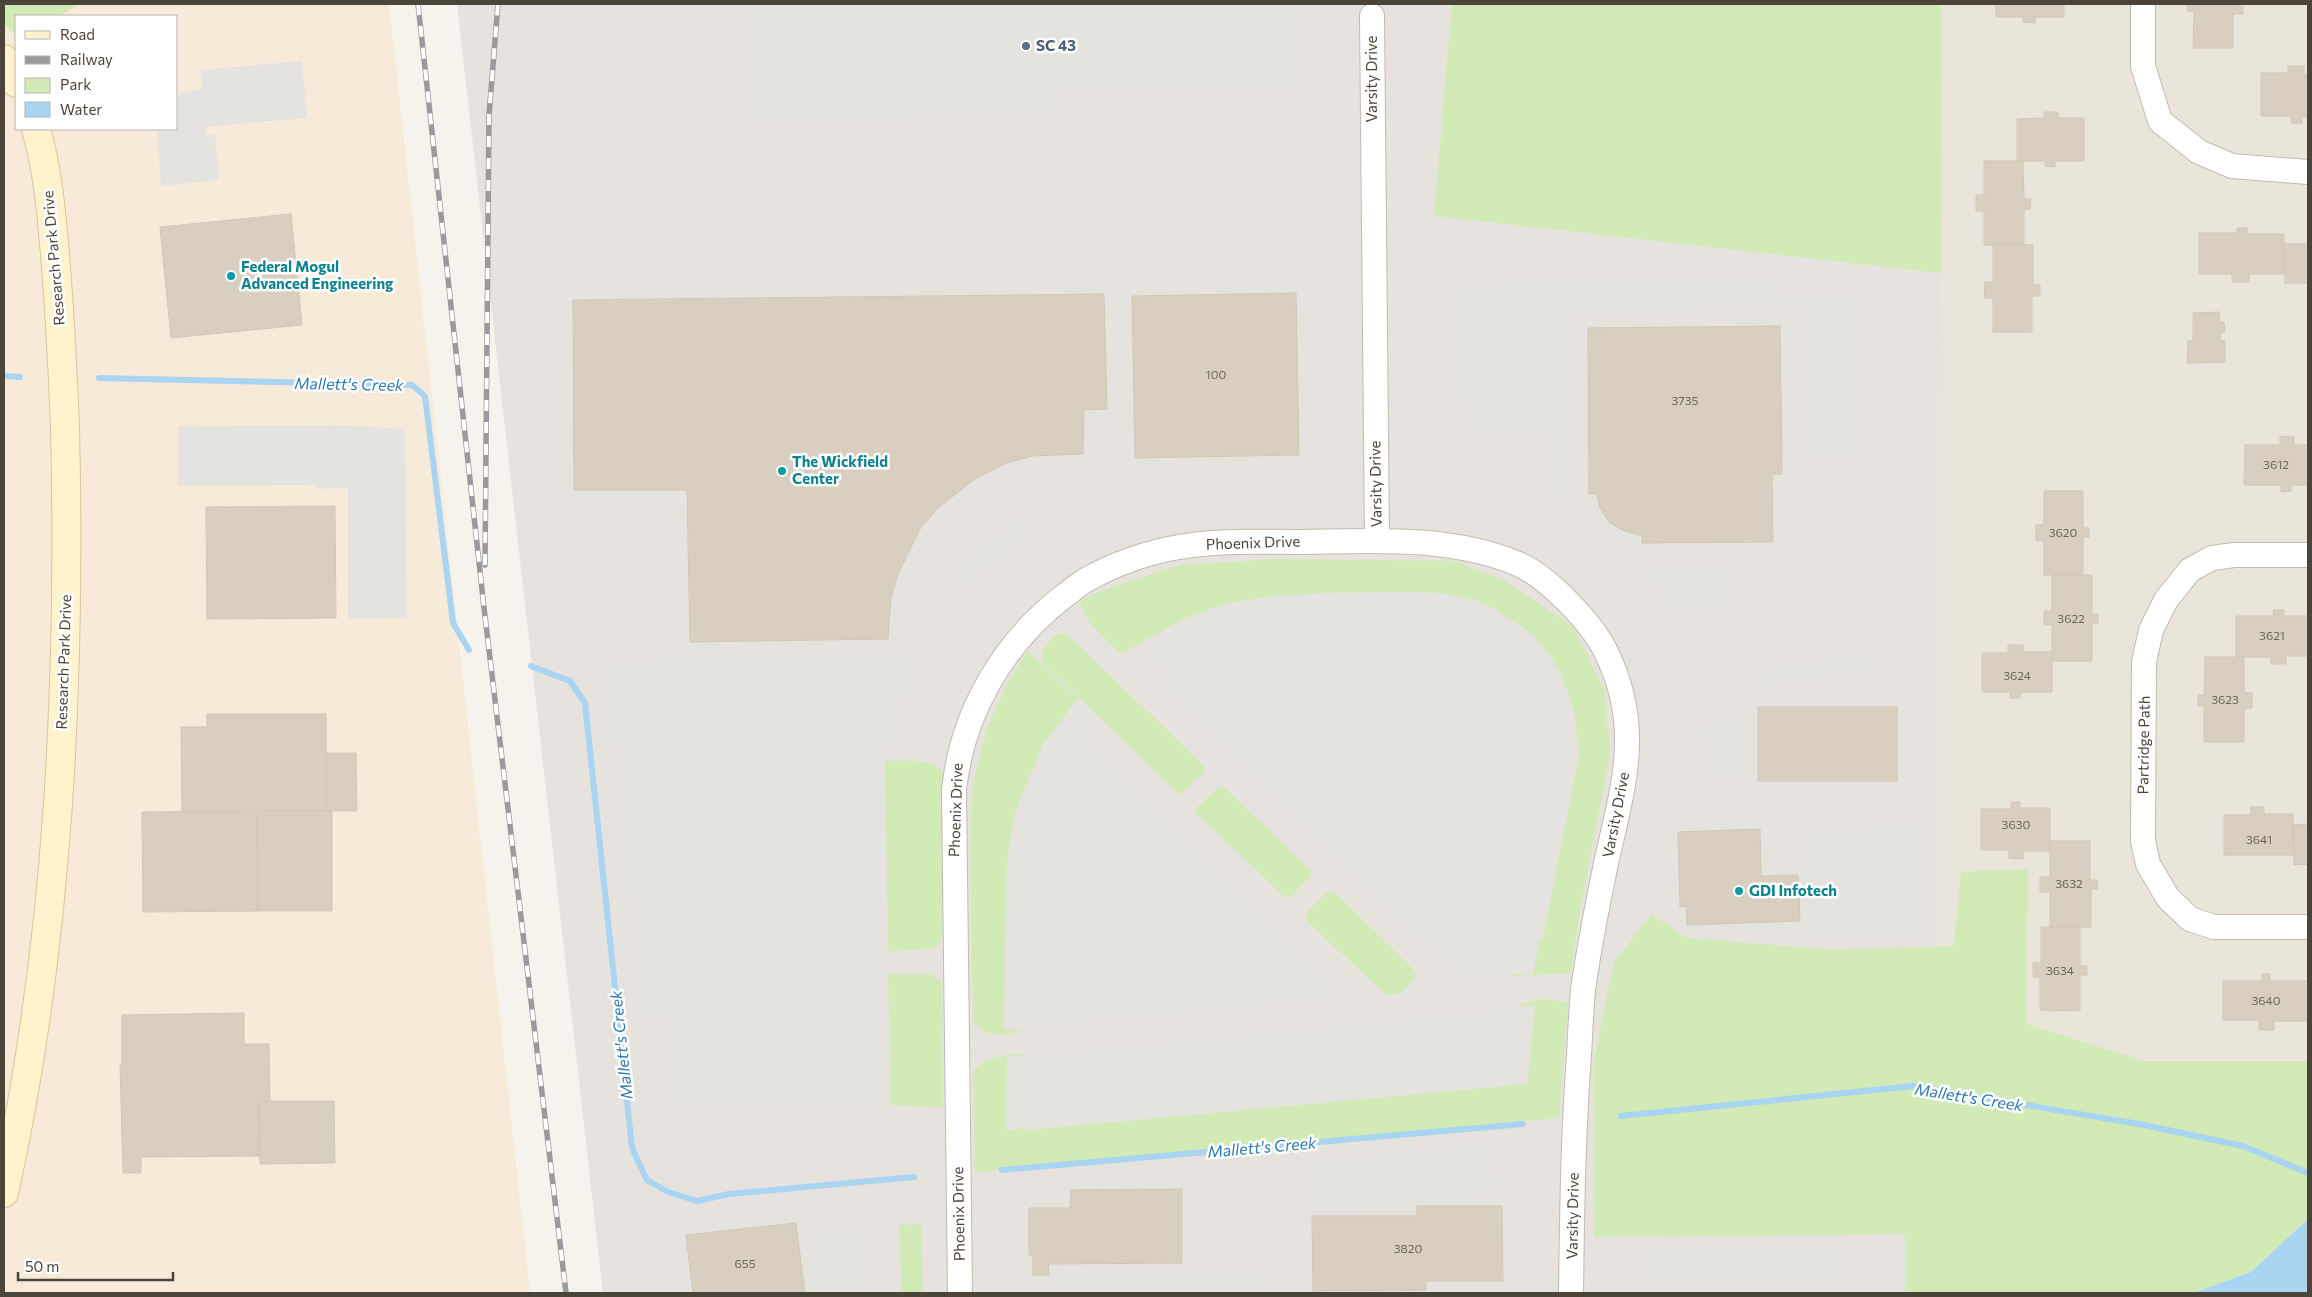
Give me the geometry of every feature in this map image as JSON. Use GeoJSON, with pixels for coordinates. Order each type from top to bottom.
{"type":"FeatureCollection","features":[{"type":"Feature","properties":{"kind":"street"},"geometry":{"type":"LineString","coordinates":[[2143,4],[2143,66],[2160,121],[2199,152],[2232,166],[2308,172]]}},
{"type":"Feature","properties":{"kind":"street","name":"Varsity Drive"},"geometry":{"type":"LineString","coordinates":[[1372,16],[1377,541],[1455,544],[1520,564],[1564,597],[1604,646],[1621,688],[1627,720],[1626,779],[1608,858],[1583,990],[1575,1114],[1571,1293]]}},
{"type":"Feature","properties":{"kind":"street"},"geometry":{"type":"LineString","coordinates":[[4,59],[15,81]]}},
{"type":"Feature","properties":{"kind":"street","name":"Research Park Drive"},"geometry":{"type":"LineString","coordinates":[[4,1193],[40,993],[51,876],[64,683],[67,604],[64,392],[58,294],[45,161],[36,130]]}},
{"type":"Feature","properties":{"kind":"street","name":"Phoenix Drive"},"geometry":{"type":"LineString","coordinates":[[960,1293],[954,790],[957,758],[977,703],[1022,634],[1045,611],[1087,579],[1134,560],[1177,547],[1221,542],[1377,541]]}},
{"type":"Feature","properties":{"kind":"street","name":"Partridge Path"},"geometry":{"type":"LineString","coordinates":[[2308,555],[2234,555],[2212,558],[2190,570],[2166,600],[2151,630],[2144,662],[2143,831],[2148,864],[2168,898],[2190,919],[2214,927],[2308,927]]}},
{"type":"Feature","properties":{"kind":"shaded area"},"geometry":{"type":"Polygon","coordinates":[[[4,4],[389,4],[530,1293],[4,1293],[4,4]]]}},
{"type":"Feature","properties":{"kind":"shaded area"},"geometry":{"type":"Polygon","coordinates":[[[457,4],[1942,4],[1935,1293],[603,1293],[457,4]]]}},
{"type":"Feature","properties":{"kind":"shaded area","name":"SC 43"},"geometry":{"type":"Polygon","coordinates":[[[743,4],[1307,4],[1309,88],[1063,93],[1063,115],[745,121],[743,4]]]}},
{"type":"Feature","properties":{"kind":"shaded area"},"geometry":{"type":"Polygon","coordinates":[[[1942,4],[2308,4],[2308,1061],[1936,1062],[1942,4]]]}},
{"type":"Feature","properties":{"kind":"shaded area"},"geometry":{"type":"Polygon","coordinates":[[[302,61],[307,118],[205,127],[206,135],[215,134],[219,180],[161,186],[157,130],[178,130],[178,96],[184,92],[202,89],[201,70],[302,61]]]}},
{"type":"Feature","properties":{"kind":"shaded area"},"geometry":{"type":"Polygon","coordinates":[[[1780,278],[1781,296],[1861,295],[1864,458],[1806,459],[1803,308],[1570,312],[1573,498],[1546,498],[1545,436],[1459,438],[1456,283],[1780,278]]]}},
{"type":"Feature","properties":{"kind":"shaded area"},"geometry":{"type":"Polygon","coordinates":[[[339,425],[405,429],[407,618],[348,619],[348,488],[315,489],[315,485],[178,486],[178,426],[339,425]]]}},
{"type":"Feature","properties":{"kind":"shaded area"},"geometry":{"type":"Polygon","coordinates":[[[1026,505],[1035,533],[954,600],[945,574],[1026,505]]]}},
{"type":"Feature","properties":{"kind":"shaded area"},"geometry":{"type":"Polygon","coordinates":[[[1646,567],[1737,567],[1737,606],[1664,607],[1646,581],[1646,567]]]}},
{"type":"Feature","properties":{"kind":"shaded area"},"geometry":{"type":"Polygon","coordinates":[[[1414,592],[1446,594],[1477,601],[1517,623],[1535,637],[1549,654],[1560,672],[1574,711],[1579,755],[1533,974],[1454,975],[1166,695],[1144,642],[1184,619],[1228,603],[1285,595],[1414,592]]]}},
{"type":"Feature","properties":{"kind":"shaded area"},"geometry":{"type":"Polygon","coordinates":[[[1879,649],[1883,668],[1760,690],[1757,670],[1879,649]]]}},
{"type":"Feature","properties":{"kind":"shaded area"},"geometry":{"type":"Polygon","coordinates":[[[914,654],[915,687],[901,713],[899,731],[885,761],[890,1105],[663,1107],[662,1018],[640,1020],[601,659],[914,654]]]}},
{"type":"Feature","properties":{"kind":"shaded area"},"geometry":{"type":"Polygon","coordinates":[[[1078,699],[1094,714],[1093,747],[1329,975],[1328,1001],[1004,1030],[1007,865],[1016,809],[1044,743],[1078,699]]]}},
{"type":"Feature","properties":{"kind":"shaded area"},"geometry":{"type":"Polygon","coordinates":[[[1748,713],[1748,779],[1700,780],[1698,726],[1748,713]]]}},
{"type":"Feature","properties":{"kind":"shaded area"},"geometry":{"type":"Polygon","coordinates":[[[1927,824],[1930,937],[1810,941],[1806,829],[1927,824]]]}},
{"type":"Feature","properties":{"kind":"shaded area"},"geometry":{"type":"Polygon","coordinates":[[[1535,1006],[1527,1084],[1006,1130],[1007,1057],[1535,1006]]]}},
{"type":"Feature","properties":{"kind":"shaded area"},"geometry":{"type":"Polygon","coordinates":[[[1501,1141],[1502,1197],[1414,1199],[1414,1208],[1312,1209],[1311,1160],[1501,1141]]]}},
{"type":"Feature","properties":{"kind":"shaded area"},"geometry":{"type":"Polygon","coordinates":[[[864,1227],[872,1293],[817,1293],[810,1233],[864,1227]]]}},
{"type":"Feature","properties":{"kind":"shaded area"},"geometry":{"type":"Polygon","coordinates":[[[1646,1244],[1845,1246],[1844,1283],[1645,1282],[1646,1244]]]}},
{"type":"Feature","properties":{"kind":"shaded area"},"geometry":{"type":"Polygon","coordinates":[[[1273,1271],[1273,1293],[1056,1293],[1056,1273],[1273,1271]]]}},
{"type":"Feature","properties":{"kind":"green space"},"geometry":{"type":"Polygon","coordinates":[[[4,4],[80,4],[60,15],[15,15],[15,35],[4,23],[4,4]]]}},
{"type":"Feature","properties":{"kind":"green space"},"geometry":{"type":"Polygon","coordinates":[[[1452,4],[1942,4],[1941,273],[1434,216],[1452,4]]]}},
{"type":"Feature","properties":{"kind":"green space"},"geometry":{"type":"Polygon","coordinates":[[[1275,559],[1453,561],[1504,580],[1573,627],[1605,691],[1610,755],[1580,910],[1571,973],[1512,976],[1514,945],[1519,940],[1543,939],[1579,755],[1574,711],[1560,672],[1499,611],[1477,601],[1446,594],[1414,592],[1321,593],[1228,603],[1184,619],[1121,654],[1091,623],[1082,608],[1080,600],[1114,586],[1181,565],[1275,559]]]}},
{"type":"Feature","properties":{"kind":"green space"},"geometry":{"type":"Polygon","coordinates":[[[1066,633],[1203,765],[1204,772],[1180,795],[1042,662],[1042,653],[1048,643],[1057,634],[1066,633]]]}},
{"type":"Feature","properties":{"kind":"green space"},"geometry":{"type":"Polygon","coordinates":[[[1028,651],[1078,699],[1044,743],[1011,833],[1007,865],[1004,1028],[1023,1028],[1012,1033],[996,1034],[984,1031],[973,1020],[970,846],[973,784],[987,729],[1007,684],[1028,651]]]}},
{"type":"Feature","properties":{"kind":"green space"},"geometry":{"type":"Polygon","coordinates":[[[876,761],[922,762],[931,764],[944,774],[942,940],[936,948],[873,953],[888,939],[885,771],[876,761]]]}},
{"type":"Feature","properties":{"kind":"green space"},"geometry":{"type":"Polygon","coordinates":[[[1219,787],[1225,788],[1311,871],[1311,876],[1291,897],[1286,898],[1195,812],[1197,807],[1219,787]]]}},
{"type":"Feature","properties":{"kind":"green space"},"geometry":{"type":"Polygon","coordinates":[[[2028,869],[2026,1024],[2145,1061],[2308,1061],[2308,1219],[2251,1272],[2193,1293],[1905,1293],[1905,1234],[1594,1237],[1593,1066],[1614,962],[1652,914],[1687,938],[1835,950],[1954,946],[1961,872],[2028,869]]]}},
{"type":"Feature","properties":{"kind":"green space"},"geometry":{"type":"Polygon","coordinates":[[[1326,893],[1337,894],[1413,969],[1416,974],[1415,979],[1402,993],[1386,995],[1306,920],[1307,913],[1326,893]]]}},
{"type":"Feature","properties":{"kind":"green space"},"geometry":{"type":"Polygon","coordinates":[[[880,974],[932,974],[942,983],[943,1107],[890,1105],[888,984],[880,974]]]}},
{"type":"Feature","properties":{"kind":"green space"},"geometry":{"type":"Polygon","coordinates":[[[1544,999],[1568,1002],[1559,1118],[975,1172],[973,1073],[976,1068],[988,1060],[1009,1055],[1022,1054],[1025,1057],[1027,1130],[1527,1084],[1535,1010],[1519,1010],[1522,1003],[1544,999]]]}},
{"type":"Feature","properties":{"kind":"green space"},"geometry":{"type":"Polygon","coordinates":[[[921,1224],[923,1293],[902,1293],[899,1225],[921,1224]]]}},
{"type":"Feature","properties":{"kind":"water"},"geometry":{"type":"Polygon","coordinates":[[[2308,1219],[2308,1293],[2193,1293],[2251,1272],[2308,1219]]]}},
{"type":"Feature","properties":{"kind":"building"},"geometry":{"type":"Polygon","coordinates":[[[1996,4],[2064,4],[2064,17],[2035,17],[2035,23],[2023,22],[2023,17],[1996,17],[1996,4]]]}},
{"type":"Feature","properties":{"kind":"building"},"geometry":{"type":"Polygon","coordinates":[[[2187,4],[2243,4],[2243,14],[2233,14],[2233,48],[2193,48],[2194,11],[2187,11],[2187,4]]]}},
{"type":"Feature","properties":{"kind":"building"},"geometry":{"type":"Polygon","coordinates":[[[2288,66],[2304,66],[2304,74],[2308,74],[2308,117],[2302,117],[2302,123],[2291,123],[2291,116],[2261,116],[2261,73],[2288,73],[2288,66]]]}},
{"type":"Feature","properties":{"kind":"building"},"geometry":{"type":"Polygon","coordinates":[[[2044,112],[2058,112],[2058,118],[2084,118],[2084,161],[2055,161],[2055,167],[2045,166],[2045,161],[2017,161],[2017,119],[2044,118],[2044,112]]]}},
{"type":"Feature","properties":{"kind":"building"},"geometry":{"type":"Polygon","coordinates":[[[1984,161],[2023,161],[2024,199],[2031,199],[2030,209],[2024,209],[2024,245],[1984,245],[1984,211],[1976,211],[1976,195],[1984,195],[1984,161]]]}},
{"type":"Feature","properties":{"kind":"building","name":"Federal Mogul Advanced Engineering"},"geometry":{"type":"Polygon","coordinates":[[[291,214],[302,325],[171,338],[160,227],[291,214]]]}},
{"type":"Feature","properties":{"kind":"building"},"geometry":{"type":"Polygon","coordinates":[[[2237,228],[2247,228],[2247,234],[2284,234],[2284,274],[2249,274],[2249,282],[2232,282],[2232,274],[2199,274],[2199,233],[2237,233],[2237,228]]]}},
{"type":"Feature","properties":{"kind":"building"},"geometry":{"type":"Polygon","coordinates":[[[1993,244],[2033,245],[2033,285],[2040,285],[2040,296],[2032,296],[2032,332],[1993,332],[1993,298],[1984,298],[1985,282],[1993,282],[1993,244]]]}},
{"type":"Feature","properties":{"kind":"building"},"geometry":{"type":"Polygon","coordinates":[[[2284,244],[2308,244],[2308,283],[2285,283],[2284,244]]]}},
{"type":"Feature","properties":{"kind":"building"},"geometry":{"type":"Polygon","coordinates":[[[1296,293],[1299,455],[1135,458],[1132,296],[1296,293]]]}},
{"type":"Feature","properties":{"kind":"building","name":"The Wickfield Center"},"geometry":{"type":"Polygon","coordinates":[[[1104,294],[1107,409],[1084,410],[1083,454],[1032,456],[1004,464],[976,478],[938,508],[920,529],[898,574],[891,598],[888,639],[690,642],[687,490],[574,490],[573,300],[1104,294]]]}},
{"type":"Feature","properties":{"kind":"building"},"geometry":{"type":"Polygon","coordinates":[[[2220,312],[2219,322],[2224,322],[2225,332],[2220,332],[2220,341],[2225,341],[2225,362],[2187,363],[2188,341],[2193,341],[2193,313],[2220,312]]]}},
{"type":"Feature","properties":{"kind":"building"},"geometry":{"type":"Polygon","coordinates":[[[1780,326],[1782,474],[1772,474],[1773,542],[1642,543],[1642,536],[1622,530],[1610,523],[1600,508],[1597,494],[1589,494],[1588,328],[1780,326]]]}},
{"type":"Feature","properties":{"kind":"building"},"geometry":{"type":"Polygon","coordinates":[[[2280,436],[2294,437],[2294,445],[2308,445],[2308,485],[2291,485],[2291,491],[2281,492],[2281,485],[2244,485],[2245,445],[2280,445],[2280,436]]]}},
{"type":"Feature","properties":{"kind":"building"},"geometry":{"type":"Polygon","coordinates":[[[2044,491],[2083,491],[2083,528],[2089,528],[2089,537],[2083,537],[2083,575],[2044,575],[2044,541],[2036,540],[2036,525],[2044,525],[2044,491]]]}},
{"type":"Feature","properties":{"kind":"building"},"geometry":{"type":"Polygon","coordinates":[[[335,506],[336,618],[207,619],[206,507],[335,506]]]}},
{"type":"Feature","properties":{"kind":"building"},"geometry":{"type":"Polygon","coordinates":[[[2052,575],[2092,575],[2092,614],[2098,614],[2098,623],[2092,623],[2092,661],[2052,661],[2052,625],[2044,625],[2044,611],[2052,611],[2052,575]]]}},
{"type":"Feature","properties":{"kind":"building"},"geometry":{"type":"Polygon","coordinates":[[[2273,610],[2284,610],[2284,616],[2308,616],[2308,656],[2286,656],[2286,664],[2271,664],[2271,657],[2236,657],[2236,616],[2274,616],[2273,610]]]}},
{"type":"Feature","properties":{"kind":"building"},"geometry":{"type":"Polygon","coordinates":[[[2008,645],[2023,645],[2023,652],[2052,652],[2052,692],[2020,692],[2020,698],[2010,698],[2010,692],[1982,692],[1982,653],[2008,653],[2008,645]]]}},
{"type":"Feature","properties":{"kind":"building"},"geometry":{"type":"Polygon","coordinates":[[[2205,657],[2244,657],[2244,693],[2252,693],[2252,708],[2244,708],[2244,742],[2204,742],[2204,706],[2198,706],[2198,695],[2204,695],[2205,657]]]}},
{"type":"Feature","properties":{"kind":"building"},"geometry":{"type":"Polygon","coordinates":[[[1758,707],[1897,707],[1897,781],[1758,781],[1758,707]]]}},
{"type":"Feature","properties":{"kind":"building"},"geometry":{"type":"Polygon","coordinates":[[[207,714],[326,714],[326,811],[182,812],[181,727],[207,727],[207,714]]]}},
{"type":"Feature","properties":{"kind":"building"},"geometry":{"type":"Polygon","coordinates":[[[326,753],[356,753],[357,811],[326,811],[326,753]]]}},
{"type":"Feature","properties":{"kind":"building"},"geometry":{"type":"Polygon","coordinates":[[[2011,802],[2020,802],[2020,808],[2050,808],[2050,851],[2023,851],[2023,859],[2009,858],[2009,850],[1981,850],[1981,809],[2011,809],[2011,802]]]}},
{"type":"Feature","properties":{"kind":"building"},"geometry":{"type":"Polygon","coordinates":[[[2251,807],[2264,807],[2264,814],[2293,814],[2294,855],[2224,855],[2224,815],[2251,815],[2251,807]]]}},
{"type":"Feature","properties":{"kind":"building"},"geometry":{"type":"Polygon","coordinates":[[[257,811],[332,811],[332,911],[258,911],[257,811]]]}},
{"type":"Feature","properties":{"kind":"building"},"geometry":{"type":"Polygon","coordinates":[[[257,811],[258,911],[143,912],[142,812],[257,811]]]}},
{"type":"Feature","properties":{"kind":"building"},"geometry":{"type":"Polygon","coordinates":[[[2308,824],[2308,864],[2294,865],[2293,825],[2308,824]]]}},
{"type":"Feature","properties":{"kind":"building","name":"GDI Infotech"},"geometry":{"type":"Polygon","coordinates":[[[1760,829],[1761,876],[1798,875],[1800,921],[1687,925],[1686,906],[1680,907],[1678,832],[1760,829]]]}},
{"type":"Feature","properties":{"kind":"building"},"geometry":{"type":"Polygon","coordinates":[[[2050,841],[2090,841],[2090,880],[2097,880],[2098,889],[2091,889],[2091,927],[2050,927],[2050,892],[2040,892],[2040,877],[2050,877],[2050,841]]]}},
{"type":"Feature","properties":{"kind":"building"},"geometry":{"type":"Polygon","coordinates":[[[2041,927],[2080,927],[2080,966],[2087,966],[2087,975],[2080,975],[2080,1011],[2040,1010],[2040,977],[2033,977],[2033,963],[2041,963],[2041,927]]]}},
{"type":"Feature","properties":{"kind":"building"},"geometry":{"type":"Polygon","coordinates":[[[2262,974],[2270,974],[2270,981],[2308,981],[2308,1021],[2274,1021],[2274,1030],[2259,1030],[2259,1020],[2223,1020],[2223,981],[2262,981],[2262,974]]]}},
{"type":"Feature","properties":{"kind":"building"},"geometry":{"type":"Polygon","coordinates":[[[244,1013],[244,1044],[269,1044],[270,1101],[259,1101],[259,1156],[141,1157],[141,1173],[123,1173],[120,1065],[122,1065],[122,1015],[244,1013]]]}},
{"type":"Feature","properties":{"kind":"building"},"geometry":{"type":"Polygon","coordinates":[[[259,1101],[334,1101],[335,1163],[260,1164],[259,1101]]]}},
{"type":"Feature","properties":{"kind":"building"},"geometry":{"type":"Polygon","coordinates":[[[1182,1189],[1182,1263],[1048,1264],[1049,1275],[1033,1275],[1033,1255],[1029,1255],[1029,1208],[1070,1208],[1071,1190],[1182,1189]]]}},
{"type":"Feature","properties":{"kind":"building"},"geometry":{"type":"Polygon","coordinates":[[[1417,1206],[1502,1206],[1503,1281],[1426,1281],[1426,1290],[1313,1291],[1312,1216],[1417,1216],[1417,1206]]]}},
{"type":"Feature","properties":{"kind":"building"},"geometry":{"type":"Polygon","coordinates":[[[796,1223],[805,1293],[693,1293],[686,1235],[796,1223]]]}},
{"type":"Feature","properties":{"kind":"waterway","name":"Mallett's Creek"},"geometry":{"type":"LineString","coordinates":[[4,376],[20,377]]}},
{"type":"Feature","properties":{"kind":"waterway","name":"Mallett's Creek"},"geometry":{"type":"LineString","coordinates":[[99,378],[412,385],[425,396],[453,623],[469,650]]}},
{"type":"Feature","properties":{"kind":"waterway","name":"Mallett's Creek"},"geometry":{"type":"LineString","coordinates":[[531,666],[570,681],[585,703],[632,1148],[647,1180],[668,1192],[697,1201],[729,1194],[914,1177]]}},
{"type":"Feature","properties":{"kind":"waterway","name":"Mallett's Creek"},"geometry":{"type":"LineString","coordinates":[[1621,1116],[1913,1086],[2139,1124],[2243,1146],[2308,1173]]}},
{"type":"Feature","properties":{"kind":"waterway","name":"Mallett's Creek"},"geometry":{"type":"LineString","coordinates":[[1002,1170],[1523,1124]]}},
{"type":"Feature","properties":{"kind":"railway"},"geometry":{"type":"LineString","coordinates":[[418,4],[484,608],[566,1293]]}},
{"type":"Feature","properties":{"kind":"railway"},"geometry":{"type":"LineString","coordinates":[[485,565],[489,115],[498,4]]}},
{"type":"Feature","properties":{"kind":"place","name":"SC 43"},"geometry":{"type":"Point","coordinates":[1026,46]}},
{"type":"Feature","properties":{"kind":"place","name":"Federal Mogul Advanced Engineering"},"geometry":{"type":"Point","coordinates":[231,276]}},
{"type":"Feature","properties":{"kind":"place","name":"The Wickfield Center"},"geometry":{"type":"Point","coordinates":[782,471]}},
{"type":"Feature","properties":{"kind":"place","name":"GDI Infotech"},"geometry":{"type":"Point","coordinates":[1739,891]}}]}
